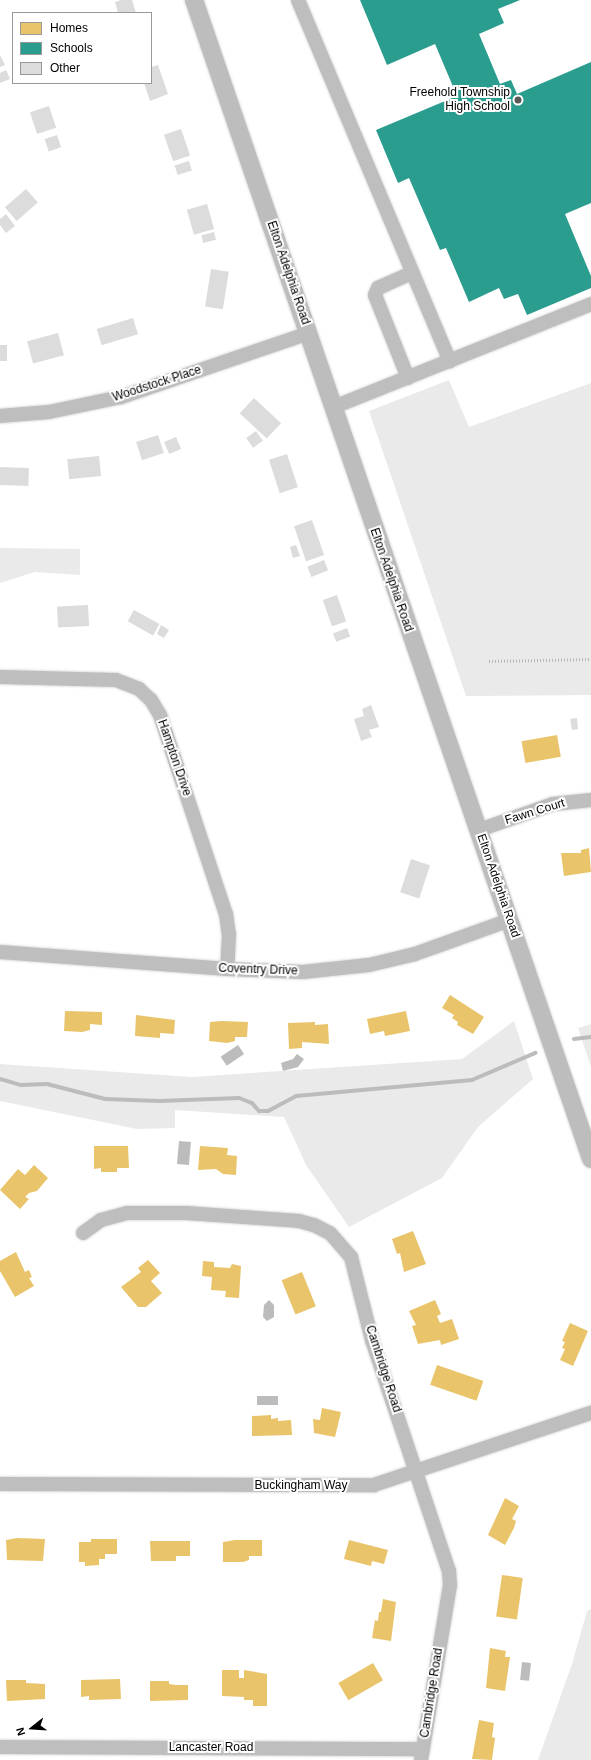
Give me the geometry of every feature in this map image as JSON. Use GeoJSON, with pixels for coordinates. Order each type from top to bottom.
{"type":"FeatureCollection","features":[{"type":"Feature","properties":{"kind":"main road","name":"Elton Adelphia Road"},"geometry":{"type":"LineString","coordinates":[[194,0],[309,333],[418,660],[479,830],[591,1159]]}},
{"type":"Feature","properties":{"kind":"street"},"geometry":{"type":"LineString","coordinates":[[298,0],[450,361]]}},
{"type":"Feature","properties":{"kind":"street"},"geometry":{"type":"LineString","coordinates":[[408,378],[375,295],[378,288],[412,273]]}},
{"type":"Feature","properties":{"kind":"street"},"geometry":{"type":"LineString","coordinates":[[334,407],[591,304]]}},
{"type":"Feature","properties":{"kind":"street","name":"Woodstock Place"},"geometry":{"type":"LineString","coordinates":[[0,416],[49,412],[114,398],[309,333]]}},
{"type":"Feature","properties":{"kind":"street","name":"Hampton Drive"},"geometry":{"type":"LineString","coordinates":[[0,677],[116,680],[139,689],[151,700],[160,716],[226,914],[229,935],[227,969]]}},
{"type":"Feature","properties":{"kind":"street","name":"Fawn Court"},"geometry":{"type":"LineString","coordinates":[[479,830],[553,804],[591,800]]}},
{"type":"Feature","properties":{"kind":"street","name":"Coventry Drive"},"geometry":{"type":"LineString","coordinates":[[0,952],[227,969],[303,972],[369,965],[415,954],[510,920]]}},
{"type":"Feature","properties":{"kind":"street","name":"Cambridge Road"},"geometry":{"type":"LineString","coordinates":[[83,1233],[101,1220],[117,1214],[179,1213],[299,1221],[314,1225],[330,1233],[341,1242],[354,1265],[372,1340],[449,1571],[450,1585],[422,1754]]}},
{"type":"Feature","properties":{"kind":"street","name":"Buckingham Way"},"geometry":{"type":"LineString","coordinates":[[0,1484],[364,1486],[380,1484],[591,1413]]}},
{"type":"Feature","properties":{"kind":"street","name":"Lancaster Road"},"geometry":{"type":"LineString","coordinates":[[0,1746],[422,1754]]}},
{"type":"Feature","properties":{"kind":"path"},"geometry":{"type":"LineString","coordinates":[[489,661],[591,659]]}},
{"type":"Feature","properties":{"kind":"shaded area"},"geometry":{"type":"Polygon","coordinates":[[[449,380],[469,427],[591,383],[591,695],[466,696],[369,411],[449,380]]]}},
{"type":"Feature","properties":{"kind":"shaded area"},"geometry":{"type":"Polygon","coordinates":[[[0,548],[80,549],[80,575],[35,572],[0,583],[0,548]]]}},
{"type":"Feature","properties":{"kind":"shaded area"},"geometry":{"type":"Polygon","coordinates":[[[514,1021],[533,1079],[478,1127],[442,1178],[349,1227],[306,1165],[284,1117],[175,1110],[175,1128],[137,1129],[0,1101],[0,1064],[192,1077],[462,1059],[514,1021]]]}},
{"type":"Feature","properties":{"kind":"shaded area"},"geometry":{"type":"Polygon","coordinates":[[[591,1024],[591,1067],[578,1028],[591,1024]]]}},
{"type":"Feature","properties":{"kind":"shaded area"},"geometry":{"type":"Polygon","coordinates":[[[238,1045],[244,1054],[227,1066],[221,1057],[238,1045]]]}},
{"type":"Feature","properties":{"kind":"shaded area"},"geometry":{"type":"Polygon","coordinates":[[[297,1054],[304,1059],[298,1067],[283,1071],[281,1063],[293,1059],[297,1054]]]}},
{"type":"Feature","properties":{"kind":"shaded area"},"geometry":{"type":"Polygon","coordinates":[[[179,1141],[191,1142],[189,1165],[177,1164],[179,1141]]]}},
{"type":"Feature","properties":{"kind":"shaded area"},"geometry":{"type":"Polygon","coordinates":[[[269,1300],[274,1305],[274,1317],[267,1321],[263,1317],[264,1305],[269,1300]]]}},
{"type":"Feature","properties":{"kind":"shaded area"},"geometry":{"type":"Polygon","coordinates":[[[257,1396],[278,1396],[278,1405],[257,1405],[257,1396]]]}},
{"type":"Feature","properties":{"kind":"shaded area"},"geometry":{"type":"Polygon","coordinates":[[[591,1609],[591,1760],[538,1760],[572,1664],[587,1611],[591,1609]]]}},
{"type":"Feature","properties":{"kind":"shaded area"},"geometry":{"type":"Polygon","coordinates":[[[522,1662],[531,1663],[529,1681],[520,1680],[522,1662]]]}},
{"type":"Feature","properties":{"kind":"building: Homes"},"geometry":{"type":"Polygon","coordinates":[[[557,735],[561,757],[525,763],[522,741],[557,735]]]}},
{"type":"Feature","properties":{"kind":"building: Homes"},"geometry":{"type":"Polygon","coordinates":[[[589,848],[591,872],[564,876],[561,853],[581,853],[581,850],[589,848]]]}},
{"type":"Feature","properties":{"kind":"building: Homes"},"geometry":{"type":"Polygon","coordinates":[[[450,995],[484,1017],[473,1034],[457,1025],[458,1022],[452,1018],[454,1015],[442,1008],[450,995]]]}},
{"type":"Feature","properties":{"kind":"building: Homes"},"geometry":{"type":"Polygon","coordinates":[[[65,1011],[102,1012],[102,1025],[90,1024],[90,1030],[82,1032],[64,1031],[65,1011]]]}},
{"type":"Feature","properties":{"kind":"building: Homes"},"geometry":{"type":"Polygon","coordinates":[[[406,1011],[410,1031],[385,1036],[384,1031],[370,1034],[367,1019],[406,1011]]]}},
{"type":"Feature","properties":{"kind":"building: Homes"},"geometry":{"type":"Polygon","coordinates":[[[136,1015],[175,1020],[174,1034],[160,1033],[160,1038],[135,1036],[136,1015]]]}},
{"type":"Feature","properties":{"kind":"building: Homes"},"geometry":{"type":"Polygon","coordinates":[[[210,1022],[248,1022],[247,1037],[235,1037],[235,1041],[227,1043],[209,1041],[210,1022]]]}},
{"type":"Feature","properties":{"kind":"building: Homes"},"geometry":{"type":"Polygon","coordinates":[[[315,1022],[315,1025],[328,1024],[329,1044],[302,1042],[302,1048],[289,1049],[288,1023],[315,1022]]]}},
{"type":"Feature","properties":{"kind":"building: Homes"},"geometry":{"type":"Polygon","coordinates":[[[94,1146],[128,1146],[129,1168],[117,1168],[117,1172],[101,1172],[101,1168],[94,1169],[94,1146]]]}},
{"type":"Feature","properties":{"kind":"building: Homes"},"geometry":{"type":"Polygon","coordinates":[[[200,1146],[228,1148],[227,1155],[237,1156],[236,1175],[223,1174],[216,1169],[198,1170],[200,1146]]]}},
{"type":"Feature","properties":{"kind":"building: Homes"},"geometry":{"type":"Polygon","coordinates":[[[34,1165],[48,1178],[37,1191],[29,1193],[25,1197],[29,1199],[20,1209],[0,1190],[18,1169],[25,1175],[34,1165]]]}},
{"type":"Feature","properties":{"kind":"building: Homes"},"geometry":{"type":"Polygon","coordinates":[[[413,1231],[426,1264],[404,1272],[400,1253],[397,1254],[392,1239],[413,1231]]]}},
{"type":"Feature","properties":{"kind":"building: Homes"},"geometry":{"type":"Polygon","coordinates":[[[16,1252],[25,1272],[29,1270],[32,1277],[29,1278],[34,1286],[15,1297],[0,1271],[0,1261],[16,1252]]]}},
{"type":"Feature","properties":{"kind":"building: Homes"},"geometry":{"type":"Polygon","coordinates":[[[148,1260],[160,1273],[151,1281],[162,1293],[146,1307],[138,1307],[121,1287],[141,1272],[138,1268],[148,1260]]]}},
{"type":"Feature","properties":{"kind":"building: Homes"},"geometry":{"type":"Polygon","coordinates":[[[203,1261],[214,1262],[214,1267],[230,1268],[232,1264],[241,1266],[239,1298],[225,1297],[226,1291],[211,1290],[212,1277],[202,1276],[203,1261]]]}},
{"type":"Feature","properties":{"kind":"building: Homes"},"geometry":{"type":"Polygon","coordinates":[[[302,1272],[316,1306],[295,1315],[282,1280],[302,1272]]]}},
{"type":"Feature","properties":{"kind":"building: Homes"},"geometry":{"type":"Polygon","coordinates":[[[435,1300],[441,1314],[437,1316],[440,1323],[452,1319],[459,1339],[441,1345],[440,1340],[418,1344],[412,1326],[416,1325],[409,1311],[435,1300]]]}},
{"type":"Feature","properties":{"kind":"building: Homes"},"geometry":{"type":"Polygon","coordinates":[[[570,1323],[588,1331],[573,1366],[560,1360],[565,1349],[562,1348],[565,1342],[562,1341],[570,1323]]]}},
{"type":"Feature","properties":{"kind":"building: Homes"},"geometry":{"type":"Polygon","coordinates":[[[437,1365],[483,1381],[476,1401],[430,1385],[437,1365]]]}},
{"type":"Feature","properties":{"kind":"building: Homes"},"geometry":{"type":"Polygon","coordinates":[[[322,1408],[341,1412],[335,1437],[314,1433],[313,1419],[320,1420],[322,1408]]]}},
{"type":"Feature","properties":{"kind":"building: Homes"},"geometry":{"type":"Polygon","coordinates":[[[271,1415],[271,1419],[278,1418],[278,1421],[291,1420],[292,1435],[252,1436],[252,1416],[271,1415]]]}},
{"type":"Feature","properties":{"kind":"building: Homes"},"geometry":{"type":"Polygon","coordinates":[[[505,1498],[519,1506],[512,1519],[516,1521],[514,1528],[505,1545],[488,1535],[505,1498]]]}},
{"type":"Feature","properties":{"kind":"building: Homes"},"geometry":{"type":"Polygon","coordinates":[[[17,1538],[45,1539],[43,1561],[7,1560],[6,1540],[17,1538]]]}},
{"type":"Feature","properties":{"kind":"building: Homes"},"geometry":{"type":"Polygon","coordinates":[[[91,1539],[117,1539],[117,1554],[105,1554],[105,1559],[99,1559],[99,1565],[85,1566],[85,1562],[79,1562],[79,1542],[91,1542],[91,1539]]]}},
{"type":"Feature","properties":{"kind":"building: Homes"},"geometry":{"type":"Polygon","coordinates":[[[235,1540],[262,1540],[262,1556],[249,1556],[249,1560],[243,1562],[223,1562],[223,1542],[235,1540]]]}},
{"type":"Feature","properties":{"kind":"building: Homes"},"geometry":{"type":"Polygon","coordinates":[[[349,1540],[388,1550],[384,1564],[372,1561],[371,1566],[344,1559],[349,1540]]]}},
{"type":"Feature","properties":{"kind":"building: Homes"},"geometry":{"type":"Polygon","coordinates":[[[150,1541],[190,1541],[190,1556],[176,1556],[176,1561],[151,1561],[150,1541]]]}},
{"type":"Feature","properties":{"kind":"building: Homes"},"geometry":{"type":"Polygon","coordinates":[[[502,1575],[523,1578],[517,1620],[496,1617],[502,1575]]]}},
{"type":"Feature","properties":{"kind":"building: Homes"},"geometry":{"type":"Polygon","coordinates":[[[383,1599],[396,1602],[391,1641],[372,1638],[375,1620],[378,1621],[383,1599]]]}},
{"type":"Feature","properties":{"kind":"building: Homes"},"geometry":{"type":"Polygon","coordinates":[[[490,1648],[506,1651],[505,1657],[510,1657],[505,1691],[486,1688],[490,1648]]]}},
{"type":"Feature","properties":{"kind":"building: Homes"},"geometry":{"type":"Polygon","coordinates":[[[373,1663],[383,1680],[348,1700],[338,1683],[373,1663]]]}},
{"type":"Feature","properties":{"kind":"building: Homes"},"geometry":{"type":"Polygon","coordinates":[[[222,1670],[239,1670],[239,1678],[244,1678],[244,1670],[267,1674],[267,1706],[253,1706],[253,1700],[244,1700],[244,1697],[222,1696],[222,1670]]]}},
{"type":"Feature","properties":{"kind":"building: Homes"},"geometry":{"type":"Polygon","coordinates":[[[120,1679],[121,1699],[89,1700],[89,1696],[81,1697],[81,1680],[120,1679]]]}},
{"type":"Feature","properties":{"kind":"building: Homes"},"geometry":{"type":"Polygon","coordinates":[[[6,1680],[26,1680],[26,1683],[45,1684],[45,1699],[7,1701],[6,1680]]]}},
{"type":"Feature","properties":{"kind":"building: Homes"},"geometry":{"type":"Polygon","coordinates":[[[150,1681],[169,1681],[169,1684],[188,1685],[188,1700],[150,1701],[150,1681]]]}},
{"type":"Feature","properties":{"kind":"building: Homes"},"geometry":{"type":"Polygon","coordinates":[[[479,1720],[494,1723],[492,1737],[495,1738],[492,1760],[472,1759],[479,1720]]]}},
{"type":"Feature","properties":{"kind":"building: Schools"},"geometry":{"type":"Polygon","coordinates":[[[360,0],[520,0],[498,9],[504,23],[479,34],[500,84],[511,80],[517,94],[591,62],[591,203],[565,214],[591,276],[591,288],[527,315],[518,294],[504,299],[499,288],[469,302],[446,248],[440,250],[409,178],[398,183],[376,130],[457,96],[435,44],[387,65],[360,0]]]}},
{"type":"Feature","properties":{"kind":"building: Other"},"geometry":{"type":"Polygon","coordinates":[[[121,0],[132,0],[136,12],[118,12],[115,2],[121,0]]]}},
{"type":"Feature","properties":{"kind":"building: Other"},"geometry":{"type":"Polygon","coordinates":[[[0,55],[5,65],[0,67],[0,55]]]}},
{"type":"Feature","properties":{"kind":"building: Other"},"geometry":{"type":"Polygon","coordinates":[[[158,65],[168,94],[150,101],[144,84],[152,84],[152,67],[158,65]]]}},
{"type":"Feature","properties":{"kind":"building: Other"},"geometry":{"type":"Polygon","coordinates":[[[6,70],[10,79],[0,83],[0,73],[6,70]]]}},
{"type":"Feature","properties":{"kind":"building: Other"},"geometry":{"type":"Polygon","coordinates":[[[49,106],[56,128],[37,134],[30,112],[49,106]]]}},
{"type":"Feature","properties":{"kind":"building: Other"},"geometry":{"type":"Polygon","coordinates":[[[181,129],[190,155],[173,161],[164,135],[181,129]]]}},
{"type":"Feature","properties":{"kind":"building: Other"},"geometry":{"type":"Polygon","coordinates":[[[57,135],[61,147],[49,151],[45,139],[57,135]]]}},
{"type":"Feature","properties":{"kind":"building: Other"},"geometry":{"type":"Polygon","coordinates":[[[189,161],[192,171],[178,175],[175,165],[189,161]]]}},
{"type":"Feature","properties":{"kind":"building: Other"},"geometry":{"type":"Polygon","coordinates":[[[26,189],[38,203],[17,221],[5,207],[26,189]]]}},
{"type":"Feature","properties":{"kind":"building: Other"},"geometry":{"type":"Polygon","coordinates":[[[207,204],[214,229],[194,235],[187,210],[207,204]]]}},
{"type":"Feature","properties":{"kind":"building: Other"},"geometry":{"type":"Polygon","coordinates":[[[6,214],[15,226],[6,233],[0,225],[0,219],[6,214]]]}},
{"type":"Feature","properties":{"kind":"building: Other"},"geometry":{"type":"Polygon","coordinates":[[[214,232],[216,240],[203,243],[201,235],[214,232]]]}},
{"type":"Feature","properties":{"kind":"building: Other"},"geometry":{"type":"Polygon","coordinates":[[[211,269],[229,272],[223,309],[205,307],[211,269]]]}},
{"type":"Feature","properties":{"kind":"building: Other"},"geometry":{"type":"Polygon","coordinates":[[[133,318],[138,334],[102,345],[97,329],[133,318]]]}},
{"type":"Feature","properties":{"kind":"building: Other"},"geometry":{"type":"Polygon","coordinates":[[[58,333],[64,355],[33,363],[27,341],[58,333]]]}},
{"type":"Feature","properties":{"kind":"building: Other"},"geometry":{"type":"Polygon","coordinates":[[[0,345],[7,345],[7,361],[0,361],[0,345]]]}},
{"type":"Feature","properties":{"kind":"building: Other"},"geometry":{"type":"Polygon","coordinates":[[[254,398],[281,423],[267,439],[240,413],[254,398]]]}},
{"type":"Feature","properties":{"kind":"building: Other"},"geometry":{"type":"Polygon","coordinates":[[[256,431],[263,441],[253,448],[246,438],[256,431]]]}},
{"type":"Feature","properties":{"kind":"building: Other"},"geometry":{"type":"Polygon","coordinates":[[[158,435],[164,453],[142,460],[136,442],[158,435]]]}},
{"type":"Feature","properties":{"kind":"building: Other"},"geometry":{"type":"Polygon","coordinates":[[[176,437],[181,449],[169,454],[164,442],[176,437]]]}},
{"type":"Feature","properties":{"kind":"building: Other"},"geometry":{"type":"Polygon","coordinates":[[[287,454],[298,487],[280,493],[269,460],[287,454]]]}},
{"type":"Feature","properties":{"kind":"building: Other"},"geometry":{"type":"Polygon","coordinates":[[[99,456],[101,476],[69,479],[67,459],[99,456]]]}},
{"type":"Feature","properties":{"kind":"building: Other"},"geometry":{"type":"Polygon","coordinates":[[[0,467],[29,468],[28,486],[0,485],[0,467]]]}},
{"type":"Feature","properties":{"kind":"building: Other"},"geometry":{"type":"Polygon","coordinates":[[[312,520],[324,555],[306,561],[294,526],[312,520]]]}},
{"type":"Feature","properties":{"kind":"building: Other"},"geometry":{"type":"Polygon","coordinates":[[[296,545],[300,556],[293,558],[290,547],[296,545]]]}},
{"type":"Feature","properties":{"kind":"building: Other"},"geometry":{"type":"Polygon","coordinates":[[[324,560],[328,570],[311,577],[307,567],[324,560]]]}},
{"type":"Feature","properties":{"kind":"building: Other"},"geometry":{"type":"Polygon","coordinates":[[[337,595],[346,621],[332,626],[323,600],[337,595]]]}},
{"type":"Feature","properties":{"kind":"building: Other"},"geometry":{"type":"Polygon","coordinates":[[[88,605],[89,626],[58,628],[57,607],[88,605]]]}},
{"type":"Feature","properties":{"kind":"building: Other"},"geometry":{"type":"Polygon","coordinates":[[[134,610],[159,624],[153,635],[128,621],[134,610]]]}},
{"type":"Feature","properties":{"kind":"building: Other"},"geometry":{"type":"Polygon","coordinates":[[[161,625],[169,630],[164,638],[157,634],[161,625]]]}},
{"type":"Feature","properties":{"kind":"building: Other"},"geometry":{"type":"Polygon","coordinates":[[[347,628],[350,636],[336,642],[333,633],[347,628]]]}},
{"type":"Feature","properties":{"kind":"building: Other"},"geometry":{"type":"Polygon","coordinates":[[[371,705],[379,727],[369,730],[372,737],[361,741],[354,719],[364,716],[362,709],[371,705]]]}},
{"type":"Feature","properties":{"kind":"building: Other"},"geometry":{"type":"Polygon","coordinates":[[[577,718],[578,729],[572,730],[570,719],[577,718]]]}},
{"type":"Feature","properties":{"kind":"building: Other"},"geometry":{"type":"Polygon","coordinates":[[[411,859],[430,865],[419,898],[400,892],[411,859]]]}},
{"type":"Feature","properties":{"kind":"waterway"},"geometry":{"type":"LineString","coordinates":[[574,1039],[591,1037]]}},
{"type":"Feature","properties":{"kind":"waterway"},"geometry":{"type":"LineString","coordinates":[[0,1079],[21,1085],[47,1084],[105,1099],[159,1101],[239,1098],[252,1103],[259,1111],[268,1111],[296,1096],[472,1080],[535,1053]]}},
{"type":"Feature","properties":{"kind":"place","name":"Freehold Township High School"},"geometry":{"type":"Point","coordinates":[518,100]}}]}
